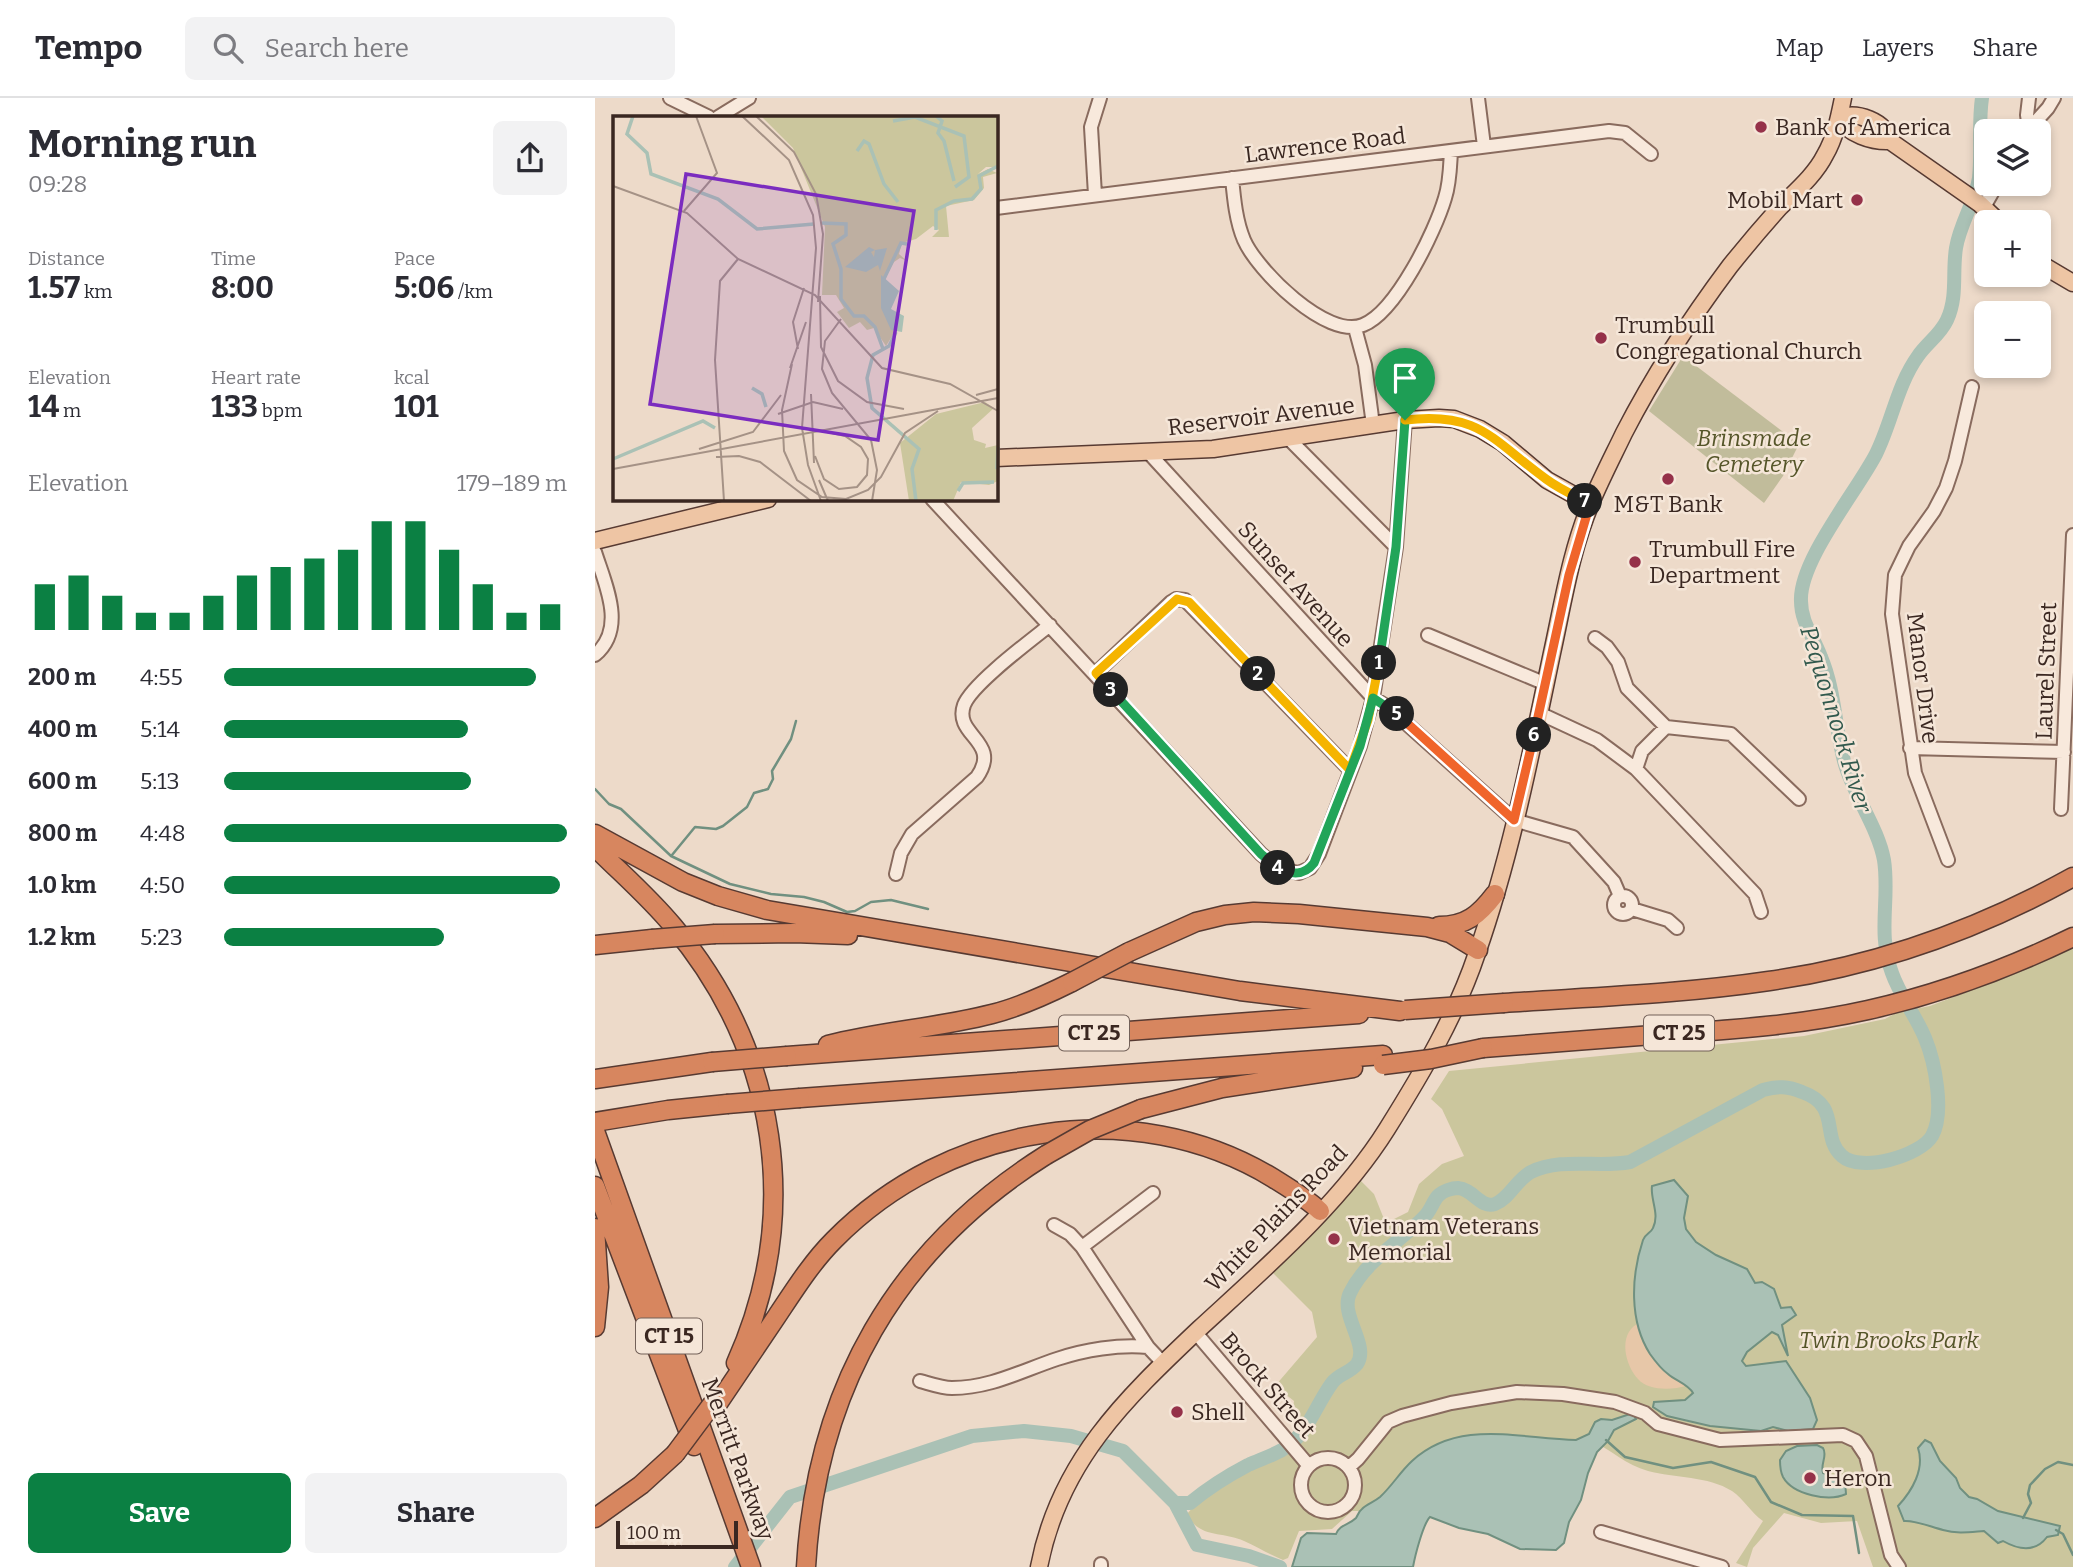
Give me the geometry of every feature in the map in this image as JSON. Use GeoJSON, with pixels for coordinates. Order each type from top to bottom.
{"type":"FeatureCollection","features":[{"type":"Feature","properties":{"kind":"highway"},"geometry":{"type":"LineString","coordinates":[[595,834],[683,882],[718,896],[790,915],[1240,991],[1402,1011]]}},
{"type":"Feature","properties":{"kind":"highway"},"geometry":{"type":"LineString","coordinates":[[595,847],[673,925],[722,996],[757,1082],[767,1121],[775,1206],[766,1276],[745,1343],[714,1406]]}},
{"type":"Feature","properties":{"kind":"highway","name":"CT 25"},"geometry":{"type":"LineString","coordinates":[[595,1079],[712,1062],[1742,985],[1859,963],[1930,941],[2000,914],[2073,877]]}},
{"type":"Feature","properties":{"kind":"highway"},"geometry":{"type":"LineString","coordinates":[[1418,926],[1463,923],[1476,916],[1495,894]]}},
{"type":"Feature","properties":{"kind":"highway"},"geometry":{"type":"LineString","coordinates":[[787,1056],[860,1037],[991,1014],[1020,1006],[1196,922],[1240,914],[1284,913],[1418,926],[1450,933],[1478,950]]}},
{"type":"Feature","properties":{"kind":"highway"},"geometry":{"type":"LineString","coordinates":[[595,945],[716,934],[837,934],[984,948]]}},
{"type":"Feature","properties":{"kind":"highway","name":"CT 25"},"geometry":{"type":"LineString","coordinates":[[595,1122],[727,1104],[800,1098],[1383,1060],[1483,1048],[1777,1025],[1875,1009],[1948,988],[2013,964],[2073,937]]}},
{"type":"Feature","properties":{"kind":"highway"},"geometry":{"type":"LineString","coordinates":[[806,1567],[812,1508],[822,1458],[830,1427],[852,1369],[886,1306],[906,1278],[972,1211],[1015,1175],[1046,1155],[1090,1130],[1141,1109],[1222,1088],[1383,1060]]}},
{"type":"Feature","properties":{"kind":"highway"},"geometry":{"type":"LineString","coordinates":[[595,1518],[641,1485],[675,1454],[714,1406],[810,1268],[834,1240],[901,1186],[943,1163],[986,1147],[1032,1135],[1082,1129],[1117,1129],[1167,1136],[1199,1144],[1241,1160],[1321,1211]]}},
{"type":"Feature","properties":{"kind":"highway","name":"Merritt Parkway"},"geometry":{"type":"LineString","coordinates":[[595,1131],[738,1553]]}},
{"type":"Feature","properties":{"kind":"highway","name":"Merritt Parkway"},"geometry":{"type":"LineString","coordinates":[[595,1186],[738,1553],[751,1567]]}},
{"type":"Feature","properties":{"kind":"highway"},"geometry":{"type":"LineString","coordinates":[[595,1228],[599,1287],[595,1327]]}},
{"type":"Feature","properties":{"kind":"main road"},"geometry":{"type":"LineString","coordinates":[[1844,105],[1853,114],[1884,129],[1889,141],[1987,210]]}},
{"type":"Feature","properties":{"kind":"main road","name":"White Plains Road"},"geometry":{"type":"LineString","coordinates":[[1039,1567],[1052,1520],[1078,1465],[1106,1424],[1162,1362],[1196,1333],[1321,1211],[1384,1135],[1447,1027],[1478,950],[1495,894],[1546,684],[1569,575],[1590,504],[1636,412],[1694,317],[1733,262],[1822,162],[1844,105]]}},
{"type":"Feature","properties":{"kind":"main road"},"geometry":{"type":"LineString","coordinates":[[2051,271],[2073,283]]}},
{"type":"Feature","properties":{"kind":"main road","name":"Reservoir Avenue"},"geometry":{"type":"LineString","coordinates":[[997,458],[1213,449],[1405,420],[1439,418],[1470,424],[1503,443],[1547,480],[1590,504]]}},
{"type":"Feature","properties":{"kind":"main road"},"geometry":{"type":"LineString","coordinates":[[595,541],[764,500]]}},
{"type":"Feature","properties":{"kind":"street"},"geometry":{"type":"LineString","coordinates":[[670,98],[707,116]]}},
{"type":"Feature","properties":{"kind":"street"},"geometry":{"type":"LineString","coordinates":[[720,116],[749,98]]}},
{"type":"Feature","properties":{"kind":"street"},"geometry":{"type":"LineString","coordinates":[[1095,195],[1091,127],[1100,98]]}},
{"type":"Feature","properties":{"kind":"street"},"geometry":{"type":"LineString","coordinates":[[1478,98],[1484,146]]}},
{"type":"Feature","properties":{"kind":"street"},"geometry":{"type":"LineString","coordinates":[[2027,119],[2029,98]]}},
{"type":"Feature","properties":{"kind":"street"},"geometry":{"type":"LineString","coordinates":[[2038,119],[2054,98]]}},
{"type":"Feature","properties":{"kind":"street","name":"Lawrence Road"},"geometry":{"type":"LineString","coordinates":[[997,208],[1615,131],[1629,136],[1651,154]]}},
{"type":"Feature","properties":{"kind":"street"},"geometry":{"type":"LineString","coordinates":[[1232,178],[1239,226],[1252,255],[1306,309],[1341,325],[1355,328],[1371,321],[1384,310],[1410,275],[1442,208],[1448,186],[1451,151]]}},
{"type":"Feature","properties":{"kind":"street"},"geometry":{"type":"LineString","coordinates":[[1982,205],[1988,196]]}},
{"type":"Feature","properties":{"kind":"street"},"geometry":{"type":"LineString","coordinates":[[1355,328],[1365,365],[1373,425]]}},
{"type":"Feature","properties":{"kind":"street","name":"Manor Drive"},"geometry":{"type":"LineString","coordinates":[[1948,860],[1915,773],[1892,614],[1895,575],[1909,546],[1934,511],[1946,488],[1972,387]]}},
{"type":"Feature","properties":{"kind":"street"},"geometry":{"type":"LineString","coordinates":[[933,500],[1268,861],[1285,872],[1303,873],[1310,868],[1319,853],[1360,746],[1373,698],[1396,547],[1405,420]]}},
{"type":"Feature","properties":{"kind":"street"},"geometry":{"type":"LineString","coordinates":[[1289,439],[1396,547]]}},
{"type":"Feature","properties":{"kind":"street","name":"Sunset Avenue"},"geometry":{"type":"LineString","coordinates":[[1148,452],[1373,698],[1388,707],[1514,820]]}},
{"type":"Feature","properties":{"kind":"street","name":"Laurel Street"},"geometry":{"type":"LineString","coordinates":[[2061,808],[2070,707],[2073,535]]}},
{"type":"Feature","properties":{"kind":"street"},"geometry":{"type":"LineString","coordinates":[[595,552],[611,603],[612,621],[608,638],[595,655]]}},
{"type":"Feature","properties":{"kind":"street"},"geometry":{"type":"LineString","coordinates":[[1096,673],[1171,602],[1181,598],[1189,602],[1350,770]]}},
{"type":"Feature","properties":{"kind":"street"},"geometry":{"type":"LineString","coordinates":[[897,874],[901,853],[912,834],[983,769],[983,749],[966,727],[963,718],[967,699],[978,686],[1050,625]]}},
{"type":"Feature","properties":{"kind":"street"},"geometry":{"type":"LineString","coordinates":[[1428,635],[1546,684]]}},
{"type":"Feature","properties":{"kind":"street"},"geometry":{"type":"LineString","coordinates":[[1595,638],[1607,647],[1618,662],[1627,688],[1667,727],[1731,734],[1798,799]]}},
{"type":"Feature","properties":{"kind":"street"},"geometry":{"type":"LineString","coordinates":[[1539,713],[1597,740],[1636,769],[1755,894],[1761,912]]}},
{"type":"Feature","properties":{"kind":"street"},"geometry":{"type":"LineString","coordinates":[[1636,769],[1642,751],[1667,727]]}},
{"type":"Feature","properties":{"kind":"street"},"geometry":{"type":"LineString","coordinates":[[1910,748],[2064,752]]}},
{"type":"Feature","properties":{"kind":"street"},"geometry":{"type":"LineString","coordinates":[[1514,820],[1573,837],[1614,882],[1620,896],[1615,901],[1616,911],[1623,915],[1632,909],[1668,920],[1677,928]]}},
{"type":"Feature","properties":{"kind":"street"},"geometry":{"type":"LineString","coordinates":[[1082,1247],[1153,1193]]}},
{"type":"Feature","properties":{"kind":"street"},"geometry":{"type":"LineString","coordinates":[[1053,1225],[1070,1234],[1082,1247],[1148,1347],[1162,1362]]}},
{"type":"Feature","properties":{"kind":"street","name":"Brock Street"},"geometry":{"type":"LineString","coordinates":[[1196,1333],[1309,1466]]}},
{"type":"Feature","properties":{"kind":"street"},"geometry":{"type":"LineString","coordinates":[[920,1381],[949,1388],[967,1387],[995,1382],[1057,1359],[1079,1354],[1134,1345],[1148,1347]]}},
{"type":"Feature","properties":{"kind":"street"},"geometry":{"type":"LineString","coordinates":[[1349,1467],[1388,1422],[1451,1403],[1517,1392],[1563,1394],[1615,1402],[1645,1413],[1658,1424],[1720,1440],[1843,1435],[1856,1441],[1866,1456],[1891,1555],[1899,1567]]}},
{"type":"Feature","properties":{"kind":"street"},"geometry":{"type":"LineString","coordinates":[[1328,1458],[1342,1461],[1349,1467],[1356,1485],[1354,1495],[1342,1509],[1324,1513],[1308,1503],[1303,1495],[1303,1476],[1309,1466],[1320,1459],[1328,1458]]}},
{"type":"Feature","properties":{"kind":"street"},"geometry":{"type":"LineString","coordinates":[[1601,1532],[1722,1567]]}},
{"type":"Feature","properties":{"kind":"green space","name":"Brinsmade Cemetery"},"geometry":{"type":"Polygon","coordinates":[[[1683,356],[1799,444],[1783,476],[1764,503],[1649,411],[1683,356]]]}},
{"type":"Feature","properties":{"kind":"green space","name":"Twin Brooks Park"},"geometry":{"type":"Polygon","coordinates":[[[2073,941],[2073,1567],[1873,1567],[1857,1521],[1821,1523],[1784,1513],[1753,1548],[1747,1567],[1736,1563],[1763,1521],[1736,1494],[1713,1483],[1640,1468],[1591,1440],[1368,1511],[1352,1511],[1332,1529],[1299,1531],[1288,1558],[1283,1560],[1236,1538],[1205,1531],[1192,1522],[1187,1514],[1195,1505],[1285,1444],[1295,1429],[1291,1422],[1294,1401],[1275,1386],[1317,1337],[1312,1312],[1272,1272],[1329,1216],[1359,1179],[1374,1194],[1384,1219],[1388,1222],[1408,1212],[1419,1184],[1442,1164],[1464,1156],[1442,1109],[1431,1099],[1449,1071],[1804,1036],[1885,1019],[1896,1013],[1930,1006],[1964,993],[2073,941]]]}},
{"type":"Feature","properties":{"kind":"sand"},"geometry":{"type":"Polygon","coordinates":[[[1637,1324],[1656,1359],[1686,1386],[1654,1388],[1642,1383],[1633,1373],[1625,1350],[1627,1335],[1637,1324]]]}},
{"type":"Feature","properties":{"kind":"shaded area"},"geometry":{"type":"Polygon","coordinates":[[[1674,1180],[1688,1196],[1684,1218],[1686,1229],[1696,1242],[1716,1255],[1747,1269],[1755,1283],[1762,1282],[1774,1289],[1781,1308],[1791,1307],[1796,1315],[1782,1325],[1788,1356],[1778,1335],[1772,1332],[1747,1352],[1742,1361],[1746,1366],[1786,1361],[1810,1398],[1817,1420],[1813,1429],[1788,1431],[1773,1427],[1761,1431],[1710,1426],[1667,1416],[1653,1407],[1654,1402],[1685,1400],[1693,1393],[1663,1370],[1650,1354],[1643,1341],[1635,1313],[1634,1283],[1639,1254],[1644,1238],[1655,1223],[1652,1186],[1674,1180]]]}},
{"type":"Feature","properties":{"kind":"shaded area"},"geometry":{"type":"Polygon","coordinates":[[[1633,1413],[1636,1419],[1614,1430],[1597,1452],[1581,1500],[1569,1522],[1564,1543],[1556,1550],[1520,1549],[1488,1534],[1459,1528],[1430,1517],[1422,1533],[1413,1567],[1292,1567],[1301,1538],[1307,1533],[1336,1534],[1340,1528],[1356,1518],[1364,1507],[1380,1497],[1412,1461],[1430,1448],[1450,1439],[1470,1435],[1576,1440],[1589,1434],[1595,1422],[1601,1419],[1612,1420],[1633,1413]]]}},
{"type":"Feature","properties":{"kind":"shaded area"},"geometry":{"type":"Polygon","coordinates":[[[1925,1440],[1931,1443],[1940,1461],[1969,1497],[1998,1511],[2060,1526],[2058,1535],[2047,1537],[2032,1548],[2021,1548],[2003,1541],[1998,1543],[1984,1531],[1953,1532],[1904,1521],[1898,1506],[1916,1479],[1920,1464],[1918,1448],[1925,1440]]]}},
{"type":"Feature","properties":{"kind":"shaded area"},"geometry":{"type":"Polygon","coordinates":[[[1817,1445],[1823,1448],[1823,1473],[1845,1481],[1846,1494],[1821,1497],[1803,1492],[1788,1483],[1782,1475],[1780,1460],[1786,1451],[1797,1446],[1817,1445]]]}},
{"type":"Feature","properties":{"kind":"waterway","name":"Pequonnock River"},"geometry":{"type":"LineString","coordinates":[[1175,1503],[1190,1503],[1225,1478],[1282,1450],[1298,1436],[1332,1383],[1354,1367],[1360,1356],[1348,1311],[1350,1293],[1374,1261],[1415,1226],[1437,1197],[1445,1191],[1463,1189],[1490,1205],[1505,1198],[1526,1175],[1543,1168],[1568,1164],[1630,1162],[1763,1090],[1773,1088],[1797,1090],[1822,1105],[1836,1148],[1842,1156],[1851,1161],[1876,1162],[1903,1156],[1916,1150],[1932,1136],[1938,1114],[1935,1073],[1925,1038],[1895,981],[1888,958],[1884,930],[1884,860],[1876,835],[1848,774],[1826,670],[1805,623],[1801,601],[1809,566],[1876,454],[1911,367],[1947,320],[1954,293],[1956,248],[1979,178],[1982,98]]}},
{"type":"Feature","properties":{"kind":"waterway"},"geometry":{"type":"LineString","coordinates":[[672,855],[695,827],[716,829],[723,826],[747,807],[754,793],[768,789],[773,779],[772,771],[791,739],[796,721]]}},
{"type":"Feature","properties":{"kind":"waterway"},"geometry":{"type":"LineString","coordinates":[[595,789],[609,804],[621,809],[671,856],[730,884],[771,894],[804,897],[847,912],[855,911],[871,902],[891,900],[928,909]]}},
{"type":"Feature","properties":{"kind":"waterway","name":"Pequonnock River"},"geometry":{"type":"LineString","coordinates":[[735,1567],[790,1497],[972,1436],[1024,1431],[1071,1436],[1123,1451],[1175,1503],[1197,1545],[1249,1556],[1280,1567]]}},
{"type":"Feature","properties":{"kind":"waterway"},"geometry":{"type":"LineString","coordinates":[[1606,1440],[1625,1457],[1673,1468],[1711,1462],[1755,1477],[1771,1502],[1802,1515],[1853,1516],[1859,1553]]}},
{"type":"Feature","properties":{"kind":"waterway"},"geometry":{"type":"LineString","coordinates":[[2023,1518],[2031,1503],[2028,1494],[2030,1485],[2045,1469],[2058,1462],[2073,1465]]}},
{"type":"Feature","properties":{"kind":"waterway"},"geometry":{"type":"LineString","coordinates":[[2056,1530],[2063,1534],[2073,1555]]}},
{"type":"Feature","properties":{"kind":"place","name":"Bank of America"},"geometry":{"type":"Point","coordinates":[1761,127]}},
{"type":"Feature","properties":{"kind":"place","name":"Mobil Mart"},"geometry":{"type":"Point","coordinates":[1857,200]}},
{"type":"Feature","properties":{"kind":"place","name":"Trumbull Congregational Church"},"geometry":{"type":"Point","coordinates":[1601,338]}},
{"type":"Feature","properties":{"kind":"place","name":"M&T Bank"},"geometry":{"type":"Point","coordinates":[1668,479]}},
{"type":"Feature","properties":{"kind":"place","name":"Trumbull Fire Department"},"geometry":{"type":"Point","coordinates":[1635,562]}},
{"type":"Feature","properties":{"kind":"place","name":"Vietnam Veterans Memorial"},"geometry":{"type":"Point","coordinates":[1334,1239]}},
{"type":"Feature","properties":{"kind":"place","name":"Shell"},"geometry":{"type":"Point","coordinates":[1177,1412]}},
{"type":"Feature","properties":{"kind":"place","name":"Heron"},"geometry":{"type":"Point","coordinates":[1810,1478]}},
{"type":"Feature","properties":{"kind":"route"},"geometry":{"type":"LineString","coordinates":[[1405,420],[1392,586],[1368,720],[1350,770],[1189,602],[1181,598],[1171,602],[1096,673],[1261,854],[1285,872],[1303,873],[1314,863],[1360,746],[1368,720],[1373,698],[1388,707],[1514,820],[1569,575],[1590,504],[1547,480],[1503,443],[1470,424],[1454,419],[1429,417],[1405,420]]}}]}
